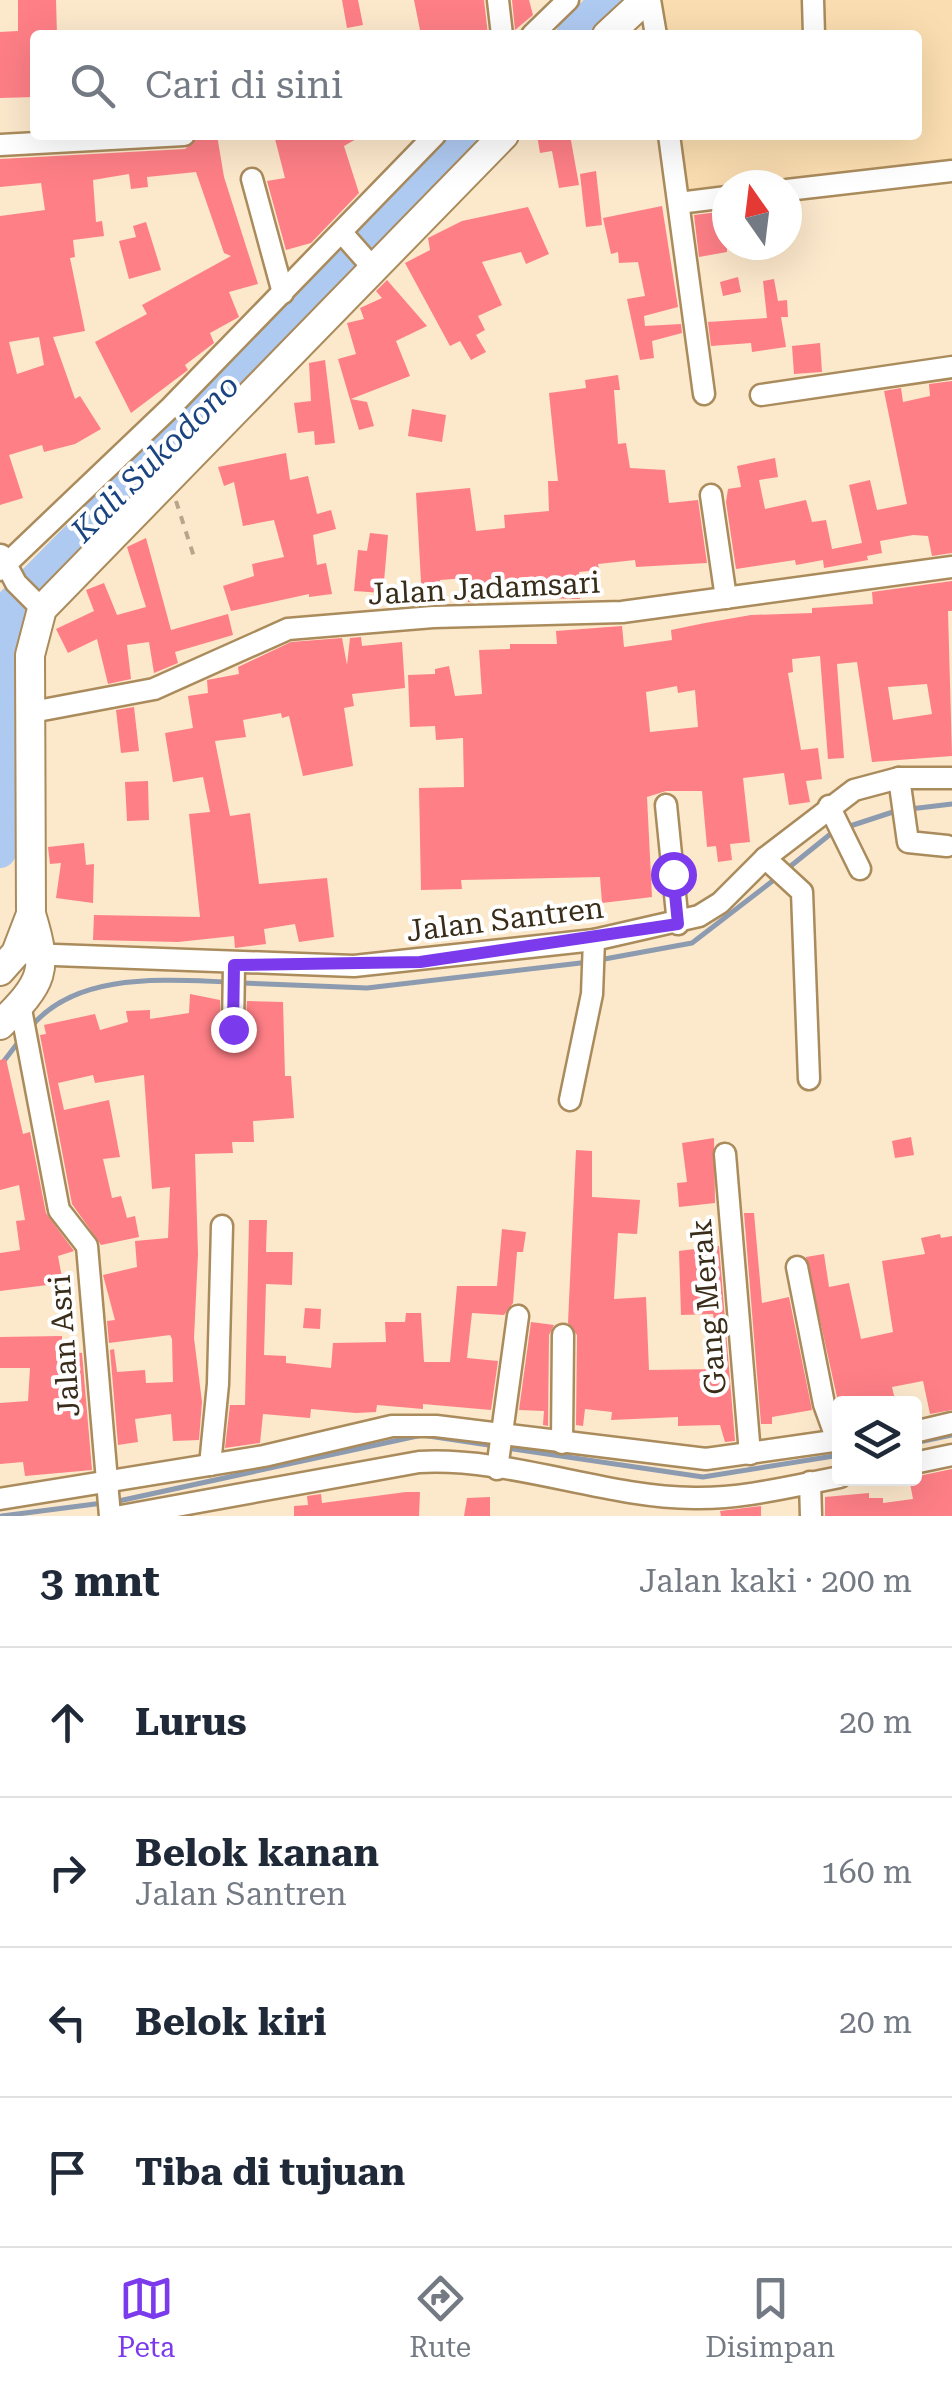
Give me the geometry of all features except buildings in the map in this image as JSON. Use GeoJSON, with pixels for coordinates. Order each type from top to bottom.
{"type":"FeatureCollection","features":[{"type":"Feature","properties":{"kind":"main road"},"geometry":{"type":"LineString","coordinates":[[613,30],[648,0]]}},
{"type":"Feature","properties":{"kind":"main road"},"geometry":{"type":"LineString","coordinates":[[16,1022],[38,979],[15,962],[31,914],[30,655],[38,606],[356,250],[498,140]]}},
{"type":"Feature","properties":{"kind":"street"},"geometry":{"type":"LineString","coordinates":[[498,0],[501,30]]}},
{"type":"Feature","properties":{"kind":"street"},"geometry":{"type":"LineString","coordinates":[[537,30],[568,0]]}},
{"type":"Feature","properties":{"kind":"street"},"geometry":{"type":"LineString","coordinates":[[648,0],[655,30]]}},
{"type":"Feature","properties":{"kind":"street"},"geometry":{"type":"LineString","coordinates":[[813,0],[814,30]]}},
{"type":"Feature","properties":{"kind":"street"},"geometry":{"type":"LineString","coordinates":[[0,145],[92,140]]}},
{"type":"Feature","properties":{"kind":"street"},"geometry":{"type":"LineString","coordinates":[[38,606],[5,567],[283,293],[356,250],[432,140]]}},
{"type":"Feature","properties":{"kind":"street"},"geometry":{"type":"LineString","coordinates":[[671,140],[704,394]]}},
{"type":"Feature","properties":{"kind":"street"},"geometry":{"type":"LineString","coordinates":[[802,188],[952,171]]}},
{"type":"Feature","properties":{"kind":"street"},"geometry":{"type":"LineString","coordinates":[[252,179],[283,293]]}},
{"type":"Feature","properties":{"kind":"street"},"geometry":{"type":"LineString","coordinates":[[679,203],[712,199]]}},
{"type":"Feature","properties":{"kind":"street"},"geometry":{"type":"LineString","coordinates":[[761,395],[952,367]]}},
{"type":"Feature","properties":{"kind":"street"},"geometry":{"type":"LineString","coordinates":[[711,495],[726,598]]}},
{"type":"Feature","properties":{"kind":"street","name":"Jalan Jadamsari"},"geometry":{"type":"LineString","coordinates":[[32,712],[154,689],[288,630],[434,617],[622,612],[952,566]]}},
{"type":"Feature","properties":{"kind":"street","name":"Jalan Santren"},"geometry":{"type":"LineString","coordinates":[[15,962],[234,976],[594,951],[678,924],[720,903],[776,868],[835,819],[854,790],[952,778]]}},
{"type":"Feature","properties":{"kind":"street"},"geometry":{"type":"LineString","coordinates":[[899,782],[908,842],[947,846]]}},
{"type":"Feature","properties":{"kind":"street"},"geometry":{"type":"LineString","coordinates":[[666,805],[678,924]]}},
{"type":"Feature","properties":{"kind":"street"},"geometry":{"type":"LineString","coordinates":[[835,819],[860,868]]}},
{"type":"Feature","properties":{"kind":"street"},"geometry":{"type":"LineString","coordinates":[[776,868],[803,897],[809,1078]]}},
{"type":"Feature","properties":{"kind":"street"},"geometry":{"type":"LineString","coordinates":[[570,1100],[594,951]]}},
{"type":"Feature","properties":{"kind":"street"},"geometry":{"type":"LineString","coordinates":[[233,1029],[234,976]]}},
{"type":"Feature","properties":{"kind":"street","name":"Jalan Asri"},"geometry":{"type":"LineString","coordinates":[[16,1022],[59,1210],[87,1246],[106,1488],[114,1515]]}},
{"type":"Feature","properties":{"kind":"street","name":"Gang Merak"},"geometry":{"type":"LineString","coordinates":[[725,1154],[750,1454]]}},
{"type":"Feature","properties":{"kind":"street"},"geometry":{"type":"LineString","coordinates":[[210,1466],[219,1354],[222,1226]]}},
{"type":"Feature","properties":{"kind":"street"},"geometry":{"type":"LineString","coordinates":[[797,1268],[824,1404],[832,1425]]}},
{"type":"Feature","properties":{"kind":"street"},"geometry":{"type":"LineString","coordinates":[[500,1452],[518,1316]]}},
{"type":"Feature","properties":{"kind":"street"},"geometry":{"type":"LineString","coordinates":[[562,1443],[563,1335]]}},
{"type":"Feature","properties":{"kind":"street"},"geometry":{"type":"LineString","coordinates":[[0,1499],[106,1488],[392,1426],[418,1424],[500,1452],[696,1498],[832,1478]]}},
{"type":"Feature","properties":{"kind":"street"},"geometry":{"type":"LineString","coordinates":[[922,1430],[952,1424]]}},
{"type":"Feature","properties":{"kind":"street"},"geometry":{"type":"LineString","coordinates":[[114,1515],[419,1462],[562,1443],[686,1459],[832,1441]]}},
{"type":"Feature","properties":{"kind":"street"},"geometry":{"type":"LineString","coordinates":[[922,1462],[952,1456]]}},
{"type":"Feature","properties":{"kind":"street"},"geometry":{"type":"LineString","coordinates":[[810,1482],[811,1516]]}},
{"type":"Feature","properties":{"kind":"path"},"geometry":{"type":"LineString","coordinates":[[173,490],[195,560]]}},
{"type":"Feature","properties":{"kind":"shaded area"},"geometry":{"type":"Polygon","coordinates":[[[663,0],[952,0],[952,164],[802,178],[802,170],[712,170],[712,187],[681,190],[676,140],[922,140],[922,30],[662,30],[659,4],[663,0]]]}},
{"type":"Feature","properties":{"kind":"waterway","name":"Kali Sukodono"},"geometry":{"type":"LineString","coordinates":[[577,30],[606,0]]}},
{"type":"Feature","properties":{"kind":"waterway","name":"Kali Sukodono"},"geometry":{"type":"LineString","coordinates":[[0,852],[10,605],[468,140]]}},
{"type":"Feature","properties":{"kind":"waterway"},"geometry":{"type":"LineString","coordinates":[[910,809],[952,804]]}},
{"type":"Feature","properties":{"kind":"waterway"},"geometry":{"type":"LineString","coordinates":[[844,828],[899,810]]}},
{"type":"Feature","properties":{"kind":"waterway"},"geometry":{"type":"LineString","coordinates":[[787,869],[833,832]]}},
{"type":"Feature","properties":{"kind":"waterway"},"geometry":{"type":"LineString","coordinates":[[599,960],[692,943],[779,876]]}},
{"type":"Feature","properties":{"kind":"waterway"},"geometry":{"type":"LineString","coordinates":[[241,983],[367,988],[589,962]]}},
{"type":"Feature","properties":{"kind":"waterway"},"geometry":{"type":"LineString","coordinates":[[30,1028],[72,996],[96,988],[150,981],[230,982]]}},
{"type":"Feature","properties":{"kind":"waterway"},"geometry":{"type":"LineString","coordinates":[[0,1066],[20,1040]]}},
{"type":"Feature","properties":{"kind":"waterway"},"geometry":{"type":"LineString","coordinates":[[114,1502],[422,1435],[495,1446]]}},
{"type":"Feature","properties":{"kind":"waterway"},"geometry":{"type":"LineString","coordinates":[[922,1441],[952,1435]]}},
{"type":"Feature","properties":{"kind":"waterway"},"geometry":{"type":"LineString","coordinates":[[506,1448],[703,1477],[832,1456]]}},
{"type":"Feature","properties":{"kind":"waterway"},"geometry":{"type":"LineString","coordinates":[[2,1516],[103,1503]]}},
{"type":"Feature","properties":{"kind":"route"},"geometry":{"type":"LineString","coordinates":[[233,1029],[234,965],[318,967],[420,962],[594,940],[678,924],[673,874]]}}]}
